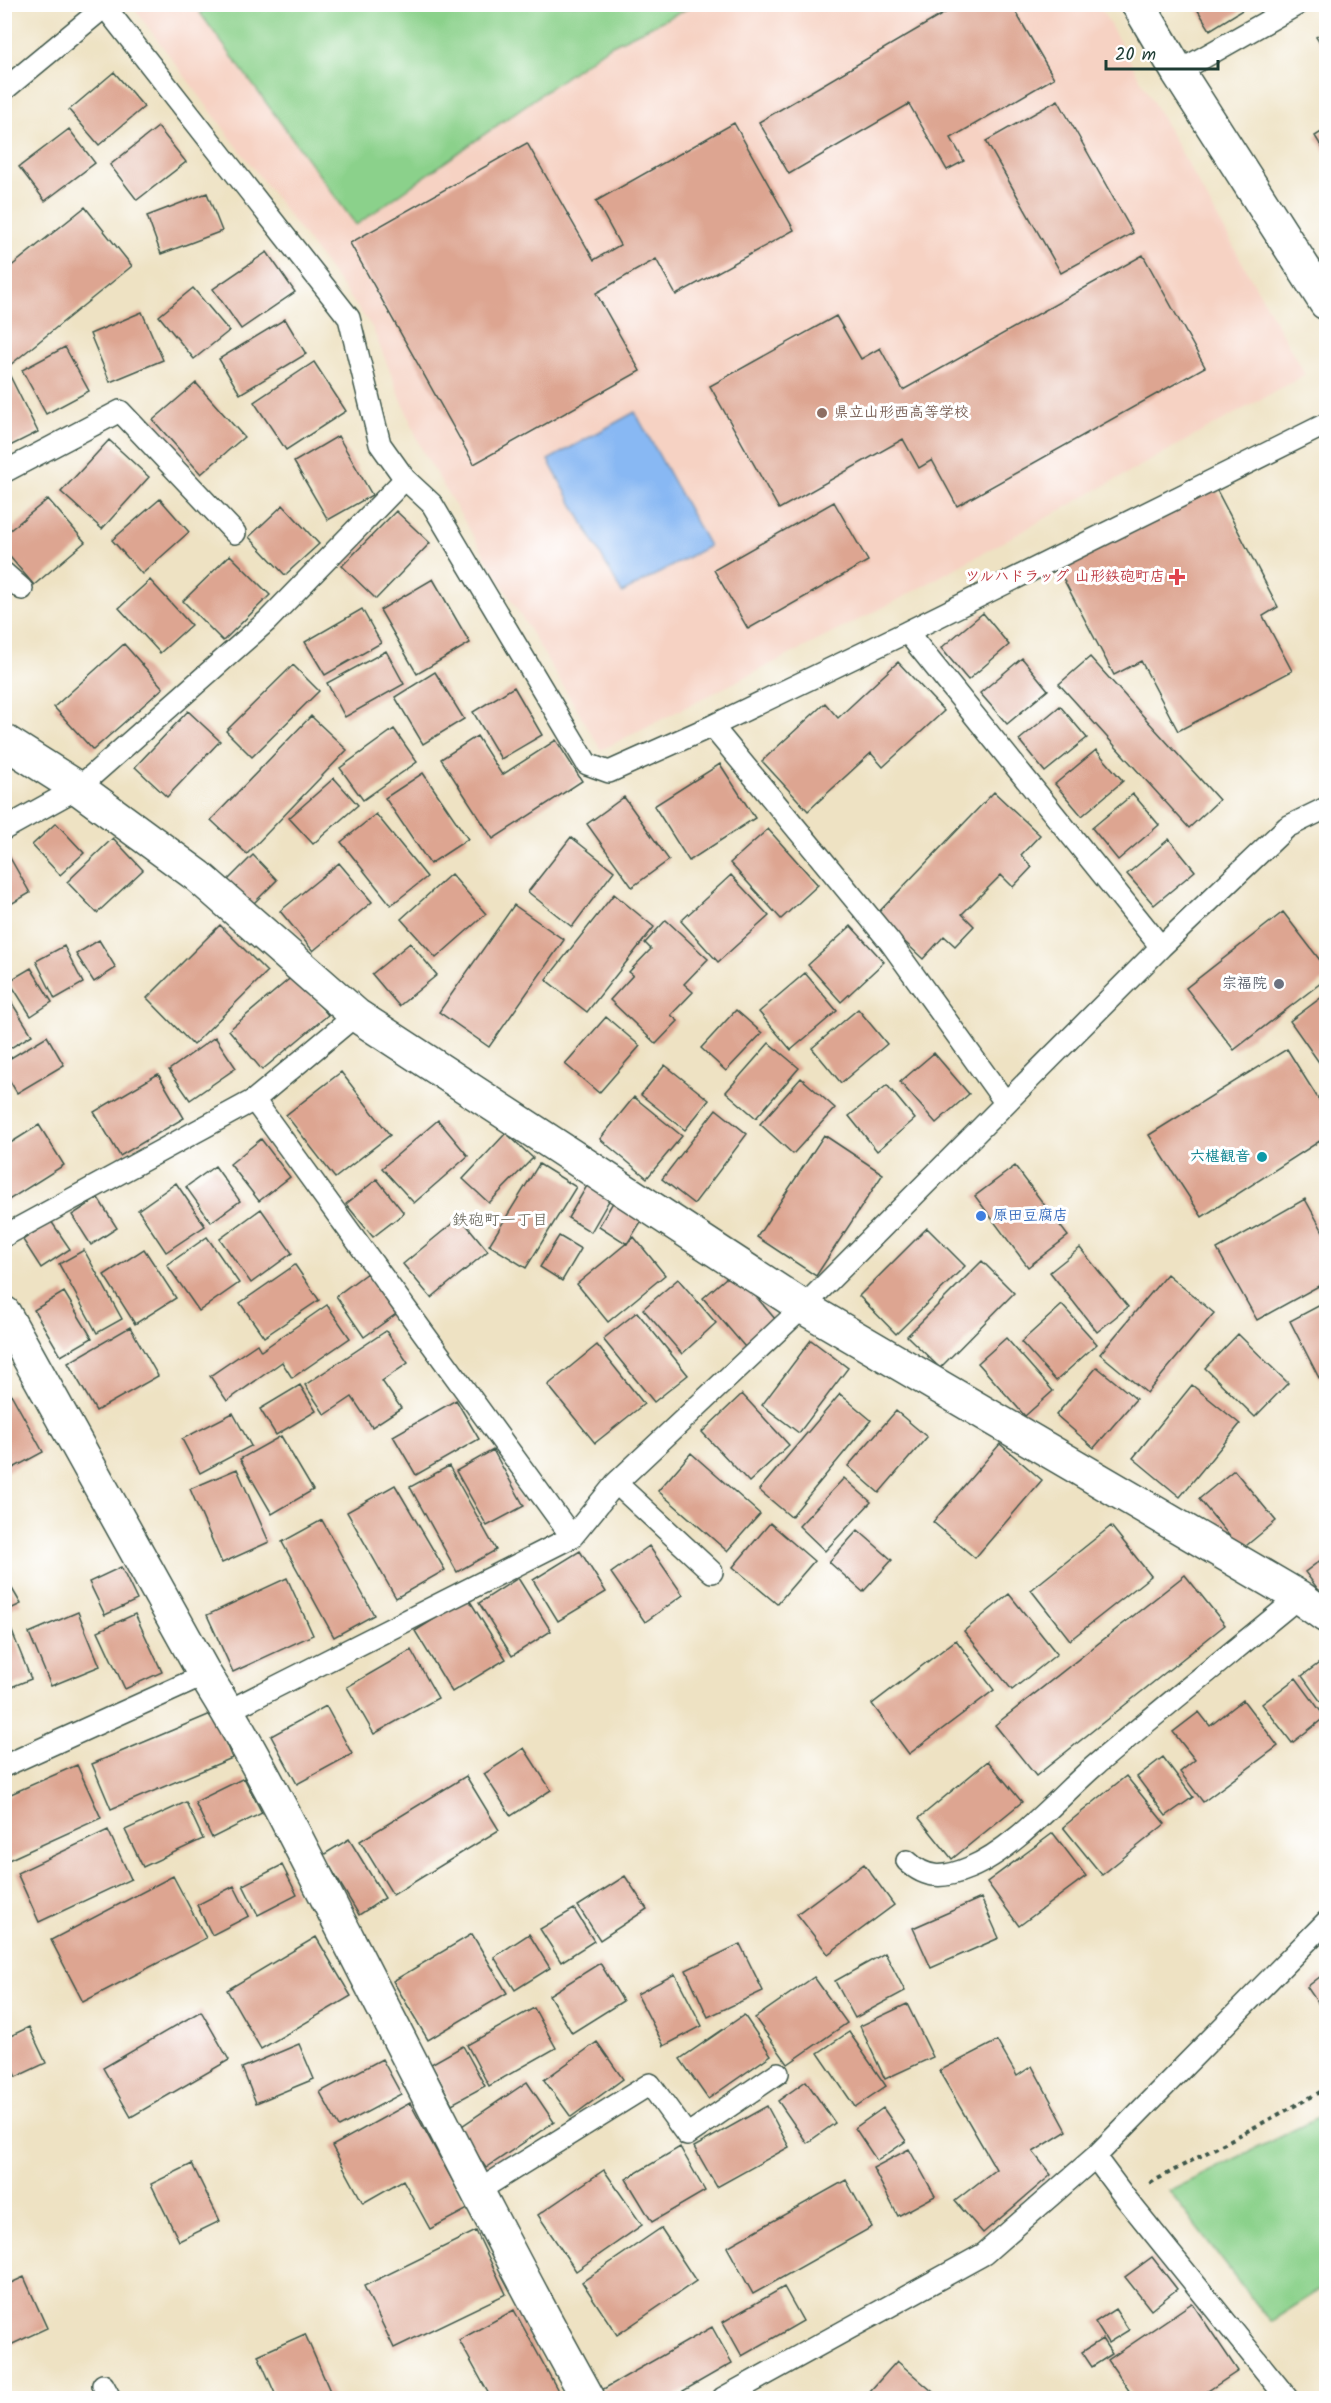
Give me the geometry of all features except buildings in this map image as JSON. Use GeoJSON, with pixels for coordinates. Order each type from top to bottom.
{"type":"FeatureCollection","features":[{"type":"Feature","properties":{"kind":"street"},"geometry":{"type":"LineString","coordinates":[[1138,4],[1178,72],[1326,303]]}},
{"type":"Feature","properties":{"kind":"street"},"geometry":{"type":"LineString","coordinates":[[4,741],[78,788],[198,876],[356,1016],[803,1307],[1299,1597],[1326,1616]]}},
{"type":"Feature","properties":{"kind":"street"},"geometry":{"type":"LineString","coordinates":[[4,1313],[205,1675],[228,1712],[316,1876],[537,2307],[588,2398]]}},
{"type":"Feature","properties":{"kind":"lane"},"geometry":{"type":"LineString","coordinates":[[1178,72],[1298,4]]}},
{"type":"Feature","properties":{"kind":"lane"},"geometry":{"type":"LineString","coordinates":[[4,90],[107,6],[349,318],[380,444],[405,479],[432,504],[587,764],[609,772],[712,726],[907,632],[1326,424]]}},
{"type":"Feature","properties":{"kind":"lane"},"geometry":{"type":"LineString","coordinates":[[4,472],[120,411],[235,532]]}},
{"type":"Feature","properties":{"kind":"lane"},"geometry":{"type":"LineString","coordinates":[[4,829],[78,788],[267,621],[405,479]]}},
{"type":"Feature","properties":{"kind":"lane"},"geometry":{"type":"LineString","coordinates":[[4,573],[22,590]]}},
{"type":"Feature","properties":{"kind":"lane"},"geometry":{"type":"LineString","coordinates":[[907,632],[1161,947]]}},
{"type":"Feature","properties":{"kind":"lane"},"geometry":{"type":"LineString","coordinates":[[712,726],[890,942],[1005,1102]]}},
{"type":"Feature","properties":{"kind":"lane"},"geometry":{"type":"LineString","coordinates":[[228,1712],[572,1537],[616,1483],[803,1307],[1161,947],[1287,827],[1326,808]]}},
{"type":"Feature","properties":{"kind":"lane"},"geometry":{"type":"LineString","coordinates":[[4,1236],[254,1100],[356,1016]]}},
{"type":"Feature","properties":{"kind":"lane"},"geometry":{"type":"LineString","coordinates":[[254,1100],[572,1537]]}},
{"type":"Feature","properties":{"kind":"lane"},"geometry":{"type":"LineString","coordinates":[[616,1483],[712,1572]]}},
{"type":"Feature","properties":{"kind":"lane"},"geometry":{"type":"LineString","coordinates":[[907,1861],[928,1876],[945,1875],[969,1868],[994,1856],[1093,1768],[1299,1597]]}},
{"type":"Feature","properties":{"kind":"lane"},"geometry":{"type":"LineString","coordinates":[[4,1766],[205,1675]]}},
{"type":"Feature","properties":{"kind":"lane"},"geometry":{"type":"LineString","coordinates":[[723,2398],[984,2254],[1095,2157],[1326,1922]]}},
{"type":"Feature","properties":{"kind":"lane"},"geometry":{"type":"LineString","coordinates":[[478,2191],[650,2084],[687,2135],[778,2073]]}},
{"type":"Feature","properties":{"kind":"lane"},"geometry":{"type":"LineString","coordinates":[[1095,2157],[1287,2398]]}},
{"type":"Feature","properties":{"kind":"path"},"geometry":{"type":"LineString","coordinates":[[1124,2196],[1326,2089]]}},
{"type":"Feature","properties":{"kind":"shaded area","name":"県立山形西高等学校"},"geometry":{"type":"Polygon","coordinates":[[[137,4],[1099,5],[1305,375],[896,601],[601,750],[422,450],[372,327],[133,7],[137,4]]]}},
{"type":"Feature","properties":{"kind":"green space"},"geometry":{"type":"Polygon","coordinates":[[[211,5],[695,5],[608,47],[356,225],[200,13],[211,5]]]}},
{"type":"Feature","properties":{"kind":"green space"},"geometry":{"type":"Polygon","coordinates":[[[1326,2114],[1326,2286],[1270,2322],[1169,2191],[1326,2114]]]}},
{"type":"Feature","properties":{"kind":"water"},"geometry":{"type":"Polygon","coordinates":[[[635,412],[709,546],[622,593],[548,460],[635,412]]]}},
{"type":"Feature","properties":{"kind":"place","name":"県立山形西高等学校"},"geometry":{"type":"Point","coordinates":[822,413]}},
{"type":"Feature","properties":{"kind":"place","name":"ツルハドラッグ 山形鉄砲町店"},"geometry":{"type":"Point","coordinates":[1177,577]}},
{"type":"Feature","properties":{"kind":"place","name":"宗福院"},"geometry":{"type":"Point","coordinates":[1279,984]}},
{"type":"Feature","properties":{"kind":"place","name":"六椹観音"},"geometry":{"type":"Point","coordinates":[1262,1157]}},
{"type":"Feature","properties":{"kind":"place","name":"原田豆腐店"},"geometry":{"type":"Point","coordinates":[981,1216]}},
{"type":"Feature","properties":{"kind":"district","name":"鉄砲町一丁目"},"geometry":{"type":"Point","coordinates":[500,1220]}}]}
